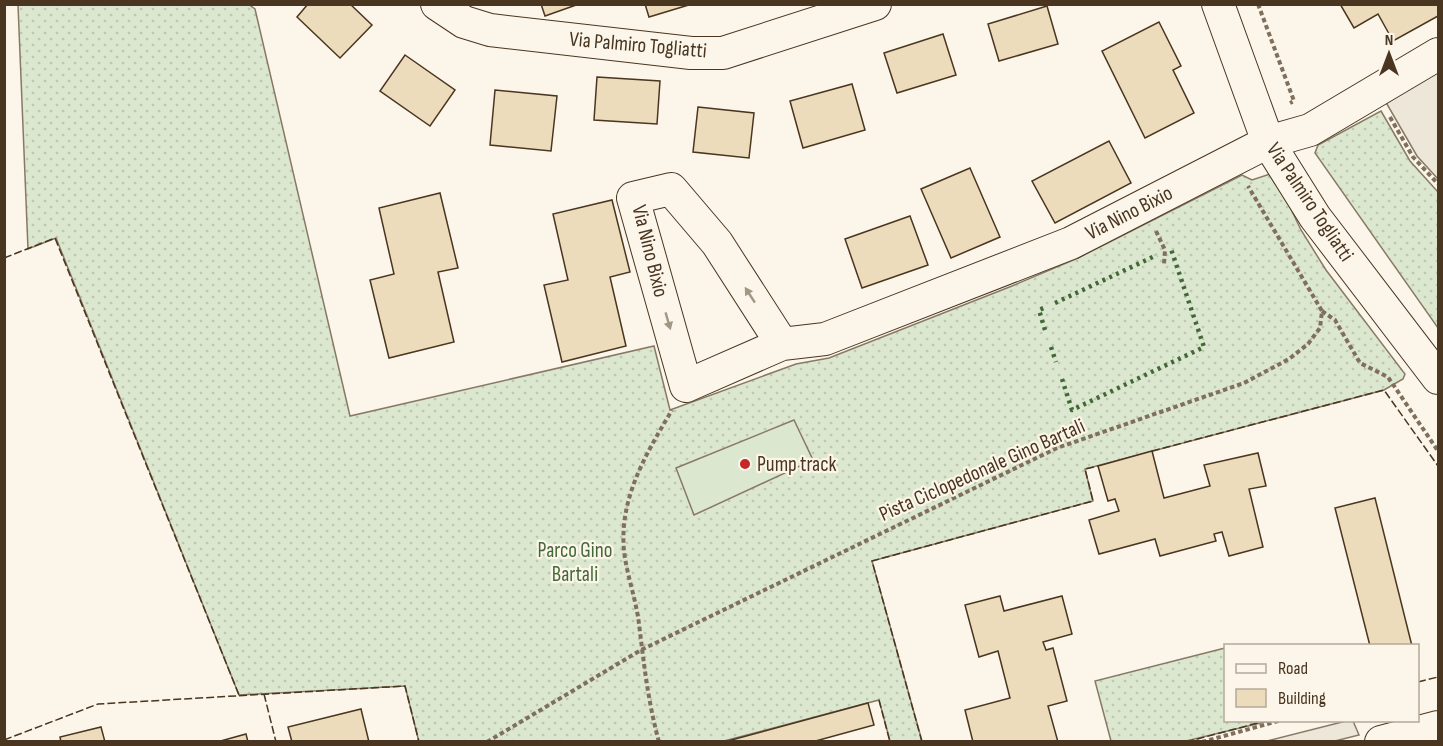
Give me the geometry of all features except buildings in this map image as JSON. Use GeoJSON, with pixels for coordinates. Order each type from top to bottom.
{"type":"FeatureCollection","features":[{"type":"Feature","properties":{"kind":"street","name":"Via Palmiro Togliatti"},"geometry":{"type":"LineString","coordinates":[[437,4],[464,22],[490,30],[691,53],[723,52],[875,4]]}},
{"type":"Feature","properties":{"kind":"street","name":"Via Palmiro Togliatti"},"geometry":{"type":"LineString","coordinates":[[1218,4],[1268,142],[1315,217],[1438,378]]}},
{"type":"Feature","properties":{"kind":"street","name":"Via Nino Bixio"},"geometry":{"type":"LineString","coordinates":[[782,344],[717,243],[671,189],[633,198],[686,386],[782,344],[825,339],[1071,243],[1268,142],[1310,130],[1438,54]]}},
{"type":"Feature","properties":{"kind":"street"},"geometry":{"type":"LineString","coordinates":[[1381,741],[1438,727]]}},
{"type":"Feature","properties":{"kind":"path"},"geometry":{"type":"LineString","coordinates":[[1258,4],[1294,101]]}},
{"type":"Feature","properties":{"kind":"path"},"geometry":{"type":"LineString","coordinates":[[1376,91],[1413,157],[1438,184]]}},
{"type":"Feature","properties":{"kind":"path"},"geometry":{"type":"LineString","coordinates":[[1234,159],[1290,260],[1322,310],[1335,320],[1360,363],[1388,377],[1438,451]]}},
{"type":"Feature","properties":{"kind":"path","name":"Pista Ciclopedonale Gino Bartali"},"geometry":{"type":"LineString","coordinates":[[487,741],[641,650],[1057,448],[1244,383],[1289,359],[1308,344],[1320,328],[1322,310]]}},
{"type":"Feature","properties":{"kind":"path"},"geometry":{"type":"LineString","coordinates":[[659,741],[648,699],[639,622],[624,553],[625,514],[639,469],[686,386]]}},
{"type":"Feature","properties":{"kind":"path"},"geometry":{"type":"LineString","coordinates":[[1202,741],[1274,722]]}},
{"type":"Feature","properties":{"kind":"green space","name":"Parco Gino Bartali"},"geometry":{"type":"Polygon","coordinates":[[[248,4],[255,9],[350,416],[654,346],[670,410],[796,364],[829,358],[1012,286],[1078,258],[1242,175],[1252,180],[1270,174],[1275,176],[1301,230],[1326,270],[1405,374],[1403,379],[1384,390],[1085,469],[1093,501],[872,561],[922,741],[890,741],[879,700],[724,741],[419,742],[405,686],[239,695],[56,238],[28,249],[18,5],[248,4]]]}},
{"type":"Feature","properties":{"kind":"green space"},"geometry":{"type":"Polygon","coordinates":[[[1381,111],[1410,161],[1438,192],[1438,328],[1315,153],[1318,145],[1381,111]]]}},
{"type":"Feature","properties":{"kind":"green space","name":"Pump track"},"geometry":{"type":"Polygon","coordinates":[[[794,420],[813,460],[694,515],[676,468],[794,420]]]}},
{"type":"Feature","properties":{"kind":"green space"},"geometry":{"type":"Polygon","coordinates":[[[1224,648],[1224,722],[1265,722],[1186,741],[1111,741],[1095,681],[1224,648]]]}},
{"type":"Feature","properties":{"kind":"shaded area"},"geometry":{"type":"Polygon","coordinates":[[[1438,69],[1438,179],[1417,156],[1384,99],[1438,69]]]}},
{"type":"Feature","properties":{"kind":"shaded area"},"geometry":{"type":"Polygon","coordinates":[[[1342,722],[1353,722],[1359,735],[1335,741],[1267,741],[1342,722]]]}},
{"type":"Feature","properties":{"kind":"hedge"},"geometry":{"type":"LineString","coordinates":[[1062,379],[1072,410],[1204,347],[1171,249]]}},
{"type":"Feature","properties":{"kind":"hedge"},"geometry":{"type":"LineString","coordinates":[[1055,303],[1157,255]]}},
{"type":"Feature","properties":{"kind":"hedge"},"geometry":{"type":"LineString","coordinates":[[1045,330],[1039,310],[1046,307]]}},
{"type":"Feature","properties":{"kind":"hedge"},"geometry":{"type":"LineString","coordinates":[[1051,347],[1056,362]]}},
{"type":"Feature","properties":{"kind":"fence"},"geometry":{"type":"LineString","coordinates":[[4,258],[55,238],[239,695]]}},
{"type":"Feature","properties":{"kind":"fence"},"geometry":{"type":"LineString","coordinates":[[1152,451],[1384,390],[1438,466]]}},
{"type":"Feature","properties":{"kind":"fence"},"geometry":{"type":"LineString","coordinates":[[922,742],[872,561],[1093,501],[1085,469],[1098,466]]}},
{"type":"Feature","properties":{"kind":"fence"},"geometry":{"type":"LineString","coordinates":[[1419,682],[1438,677]]}},
{"type":"Feature","properties":{"kind":"fence"},"geometry":{"type":"LineString","coordinates":[[4,740],[98,704],[405,686],[419,742]]}},
{"type":"Feature","properties":{"kind":"fence"},"geometry":{"type":"LineString","coordinates":[[264,694],[276,742]]}},
{"type":"Feature","properties":{"kind":"fence"},"geometry":{"type":"LineString","coordinates":[[879,700],[890,742]]}},
{"type":"Feature","properties":{"kind":"fence"},"geometry":{"type":"LineString","coordinates":[[1186,742],[1261,722]]}},
{"type":"Feature","properties":{"kind":"place","name":"Pump track"},"geometry":{"type":"Point","coordinates":[745,464]}}]}
